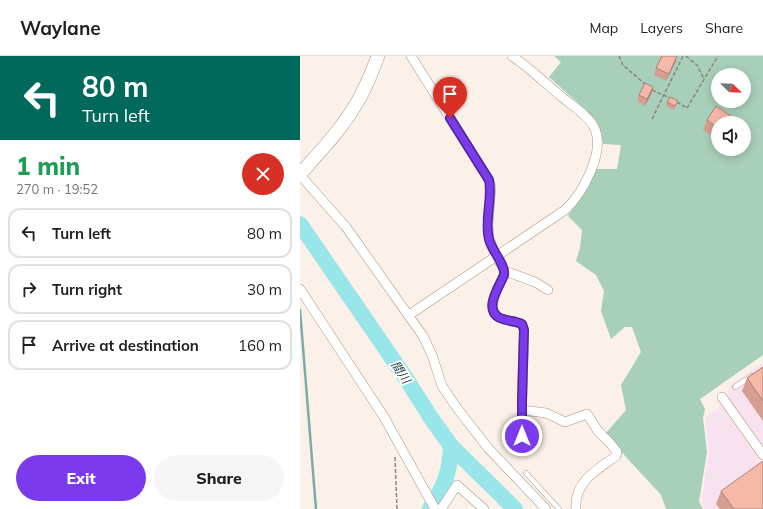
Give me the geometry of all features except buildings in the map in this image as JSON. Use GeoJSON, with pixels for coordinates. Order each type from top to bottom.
{"type":"FeatureCollection","features":[{"type":"Feature","properties":{"kind":"main road"},"geometry":{"type":"LineString","coordinates":[[300,174],[334,135],[354,109],[370,77],[378,56]]}},
{"type":"Feature","properties":{"kind":"street"},"geometry":{"type":"LineString","coordinates":[[411,56],[489,180],[491,187],[488,238],[496,256],[505,271],[548,290]]}},
{"type":"Feature","properties":{"kind":"street"},"geometry":{"type":"LineString","coordinates":[[409,315],[565,210],[572,203],[594,163],[597,148],[597,135],[593,125],[581,112],[512,56]]}},
{"type":"Feature","properties":{"kind":"street"},"geometry":{"type":"LineString","coordinates":[[300,174],[346,227],[409,315],[429,348],[442,386],[457,408],[488,448],[546,509]]}},
{"type":"Feature","properties":{"kind":"street"},"geometry":{"type":"LineString","coordinates":[[505,271],[492,304],[495,315],[502,319],[522,324],[524,330],[522,436]]}},
{"type":"Feature","properties":{"kind":"street"},"geometry":{"type":"LineString","coordinates":[[300,289],[384,417],[436,509]]}},
{"type":"Feature","properties":{"kind":"street"},"geometry":{"type":"LineString","coordinates":[[722,397],[763,455]]}},
{"type":"Feature","properties":{"kind":"street"},"geometry":{"type":"LineString","coordinates":[[522,410],[546,413],[565,422],[587,414],[598,431],[617,452],[616,456],[599,468],[581,485],[577,493],[576,509]]}},
{"type":"Feature","properties":{"kind":"street"},"geometry":{"type":"LineString","coordinates":[[441,509],[457,485],[484,509]]}},
{"type":"Feature","properties":{"kind":"lane"},"geometry":{"type":"LineString","coordinates":[[735,387],[757,372]]}},
{"type":"Feature","properties":{"kind":"lane"},"geometry":{"type":"LineString","coordinates":[[526,473],[559,509]]}},
{"type":"Feature","properties":{"kind":"path"},"geometry":{"type":"LineString","coordinates":[[619,56],[622,65],[648,87],[670,98]]}},
{"type":"Feature","properties":{"kind":"path"},"geometry":{"type":"LineString","coordinates":[[652,119],[684,56],[697,65],[704,79]]}},
{"type":"Feature","properties":{"kind":"path"},"geometry":{"type":"LineString","coordinates":[[676,101],[687,108],[718,56]]}},
{"type":"Feature","properties":{"kind":"path"},"geometry":{"type":"LineString","coordinates":[[395,457],[398,509]]}},
{"type":"Feature","properties":{"kind":"shaded area"},"geometry":{"type":"Polygon","coordinates":[[[763,362],[763,449],[728,400],[729,386],[763,362]]]}},
{"type":"Feature","properties":{"kind":"shaded area"},"geometry":{"type":"Polygon","coordinates":[[[721,406],[763,465],[763,509],[705,509],[701,503],[709,452],[705,418],[721,406]]]}},
{"type":"Feature","properties":{"kind":"green space"},"geometry":{"type":"Polygon","coordinates":[[[554,56],[763,56],[763,355],[700,399],[705,409],[703,418],[707,452],[699,502],[703,509],[666,509],[661,495],[605,434],[626,410],[621,385],[641,352],[632,327],[625,327],[611,339],[601,311],[604,291],[596,275],[576,261],[580,248],[582,230],[568,216],[582,193],[593,169],[617,169],[621,145],[603,144],[601,132],[589,113],[549,77],[561,62],[554,56]]]}},
{"type":"Feature","properties":{"kind":"waterway","name":"間川"},"geometry":{"type":"LineString","coordinates":[[300,224],[451,446],[515,509]]}},
{"type":"Feature","properties":{"kind":"waterway"},"geometry":{"type":"LineString","coordinates":[[300,310],[316,509]]}},
{"type":"Feature","properties":{"kind":"waterway"},"geometry":{"type":"LineString","coordinates":[[430,509],[448,472],[451,446]]}},
{"type":"Feature","properties":{"kind":"route"},"geometry":{"type":"LineString","coordinates":[[450,118],[489,180],[491,187],[488,238],[505,271],[492,304],[493,311],[495,315],[502,319],[522,324],[524,330],[522,436]]}}]}
